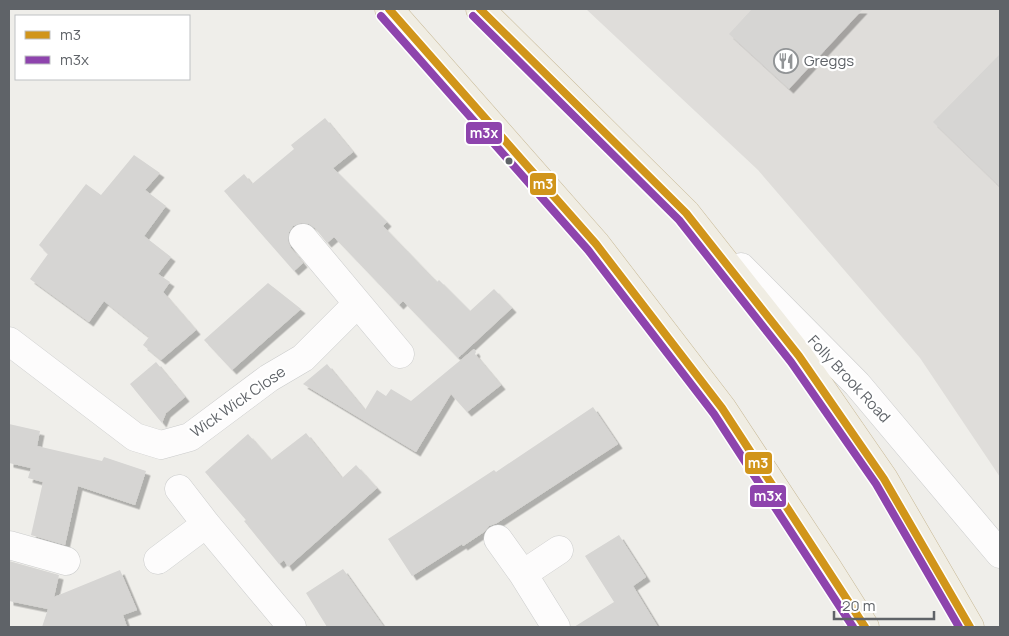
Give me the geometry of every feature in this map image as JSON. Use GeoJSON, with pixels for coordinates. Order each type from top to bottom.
{"type":"FeatureCollection","features":[{"type":"Feature","properties":{"kind":"highway"},"geometry":{"type":"LineString","coordinates":[[389,9],[596,244],[722,408],[865,627]]}},
{"type":"Feature","properties":{"kind":"highway"},"geometry":{"type":"LineString","coordinates":[[480,9],[686,213],[799,356],[884,479],[970,627]]}},
{"type":"Feature","properties":{"kind":"street","name":"Folly Brook Road"},"geometry":{"type":"LineString","coordinates":[[686,213],[857,384],[1000,554]]}},
{"type":"Feature","properties":{"kind":"street"},"geometry":{"type":"LineString","coordinates":[[303,238],[400,354]]}},
{"type":"Feature","properties":{"kind":"street","name":"Wick Wick Close"},"geometry":{"type":"LineString","coordinates":[[9,341],[135,437],[161,445],[190,438],[269,378],[303,358],[357,304]]}},
{"type":"Feature","properties":{"kind":"street"},"geometry":{"type":"LineString","coordinates":[[179,489],[292,627]]}},
{"type":"Feature","properties":{"kind":"street"},"geometry":{"type":"LineString","coordinates":[[158,560],[206,524]]}},
{"type":"Feature","properties":{"kind":"street"},"geometry":{"type":"LineString","coordinates":[[498,539],[523,574],[556,627]]}},
{"type":"Feature","properties":{"kind":"street"},"geometry":{"type":"LineString","coordinates":[[9,545],[66,561]]}},
{"type":"Feature","properties":{"kind":"street"},"geometry":{"type":"LineString","coordinates":[[523,574],[559,550]]}},
{"type":"Feature","properties":{"kind":"shaded area"},"geometry":{"type":"Polygon","coordinates":[[[586,9],[1000,9],[1000,477],[920,358],[758,170],[586,9]]]}},
{"type":"Feature","properties":{"kind":"building","name":"Greggs"},"geometry":{"type":"Polygon","coordinates":[[[752,9],[863,9],[789,89],[729,34],[752,9]]]}},
{"type":"Feature","properties":{"kind":"building"},"geometry":{"type":"Polygon","coordinates":[[[1000,54],[1000,187],[933,122],[1000,54]]]}},
{"type":"Feature","properties":{"kind":"building"},"geometry":{"type":"Polygon","coordinates":[[[325,118],[353,152],[333,168],[387,222],[383,226],[437,282],[439,280],[470,311],[494,289],[512,308],[458,358],[403,301],[399,305],[334,237],[327,243],[315,228],[309,224],[301,223],[293,226],[289,232],[288,241],[303,263],[294,271],[224,191],[244,174],[252,184],[294,149],[291,145],[325,118]]]}},
{"type":"Feature","properties":{"kind":"building"},"geometry":{"type":"Polygon","coordinates":[[[134,155],[160,173],[145,190],[166,206],[144,236],[171,257],[158,274],[170,282],[163,292],[196,330],[161,360],[143,345],[149,337],[104,301],[89,322],[30,279],[48,254],[39,245],[86,184],[101,195],[134,155]]]}},
{"type":"Feature","properties":{"kind":"building"},"geometry":{"type":"Polygon","coordinates":[[[268,283],[301,309],[232,370],[204,340],[268,283]]]}},
{"type":"Feature","properties":{"kind":"building"},"geometry":{"type":"Polygon","coordinates":[[[474,349],[475,354],[501,385],[467,412],[451,394],[416,452],[303,384],[327,364],[365,410],[377,390],[386,396],[391,389],[411,401],[474,349]]]}},
{"type":"Feature","properties":{"kind":"building"},"geometry":{"type":"Polygon","coordinates":[[[156,362],[185,397],[166,413],[162,423],[130,384],[156,362]]]}},
{"type":"Feature","properties":{"kind":"building"},"geometry":{"type":"Polygon","coordinates":[[[593,407],[618,444],[497,523],[489,526],[484,532],[463,546],[462,544],[412,576],[388,539],[494,470],[496,472],[593,407]]]}},
{"type":"Feature","properties":{"kind":"building"},"geometry":{"type":"Polygon","coordinates":[[[9,424],[40,431],[37,446],[102,461],[104,457],[146,471],[135,505],[78,486],[65,545],[31,535],[43,482],[28,478],[31,468],[9,463],[9,424]]]}},
{"type":"Feature","properties":{"kind":"building"},"geometry":{"type":"Polygon","coordinates":[[[306,433],[342,478],[356,465],[377,488],[288,567],[284,560],[279,564],[244,521],[246,520],[205,472],[248,434],[271,460],[306,433]]]}},
{"type":"Feature","properties":{"kind":"building"},"geometry":{"type":"Polygon","coordinates":[[[619,535],[646,577],[633,586],[658,627],[574,627],[614,602],[585,556],[619,535]]]}},
{"type":"Feature","properties":{"kind":"building"},"geometry":{"type":"Polygon","coordinates":[[[9,561],[59,575],[54,597],[120,570],[137,610],[123,615],[127,627],[42,627],[48,609],[9,601],[9,561]]]}},
{"type":"Feature","properties":{"kind":"building"},"geometry":{"type":"Polygon","coordinates":[[[343,569],[384,627],[327,627],[306,593],[343,569]]]}},
{"type":"Feature","properties":{"kind":"transit line","name":"m3"},"geometry":{"type":"LineString","coordinates":[[389,9],[596,244],[722,408],[865,627]]}},
{"type":"Feature","properties":{"kind":"transit line","name":"m3"},"geometry":{"type":"LineString","coordinates":[[480,9],[686,213],[799,356],[884,479],[970,627]]}},
{"type":"Feature","properties":{"kind":"transit line","name":"m3x"},"geometry":{"type":"LineString","coordinates":[[381,16],[588,250],[714,414],[853,627]]}},
{"type":"Feature","properties":{"kind":"transit line","name":"m3x"},"geometry":{"type":"LineString","coordinates":[[473,16],[679,220],[791,362],[876,484],[959,627]]}},
{"type":"Feature","properties":{"kind":"place","name":"Greggs"},"geometry":{"type":"Point","coordinates":[786,61]}}]}
